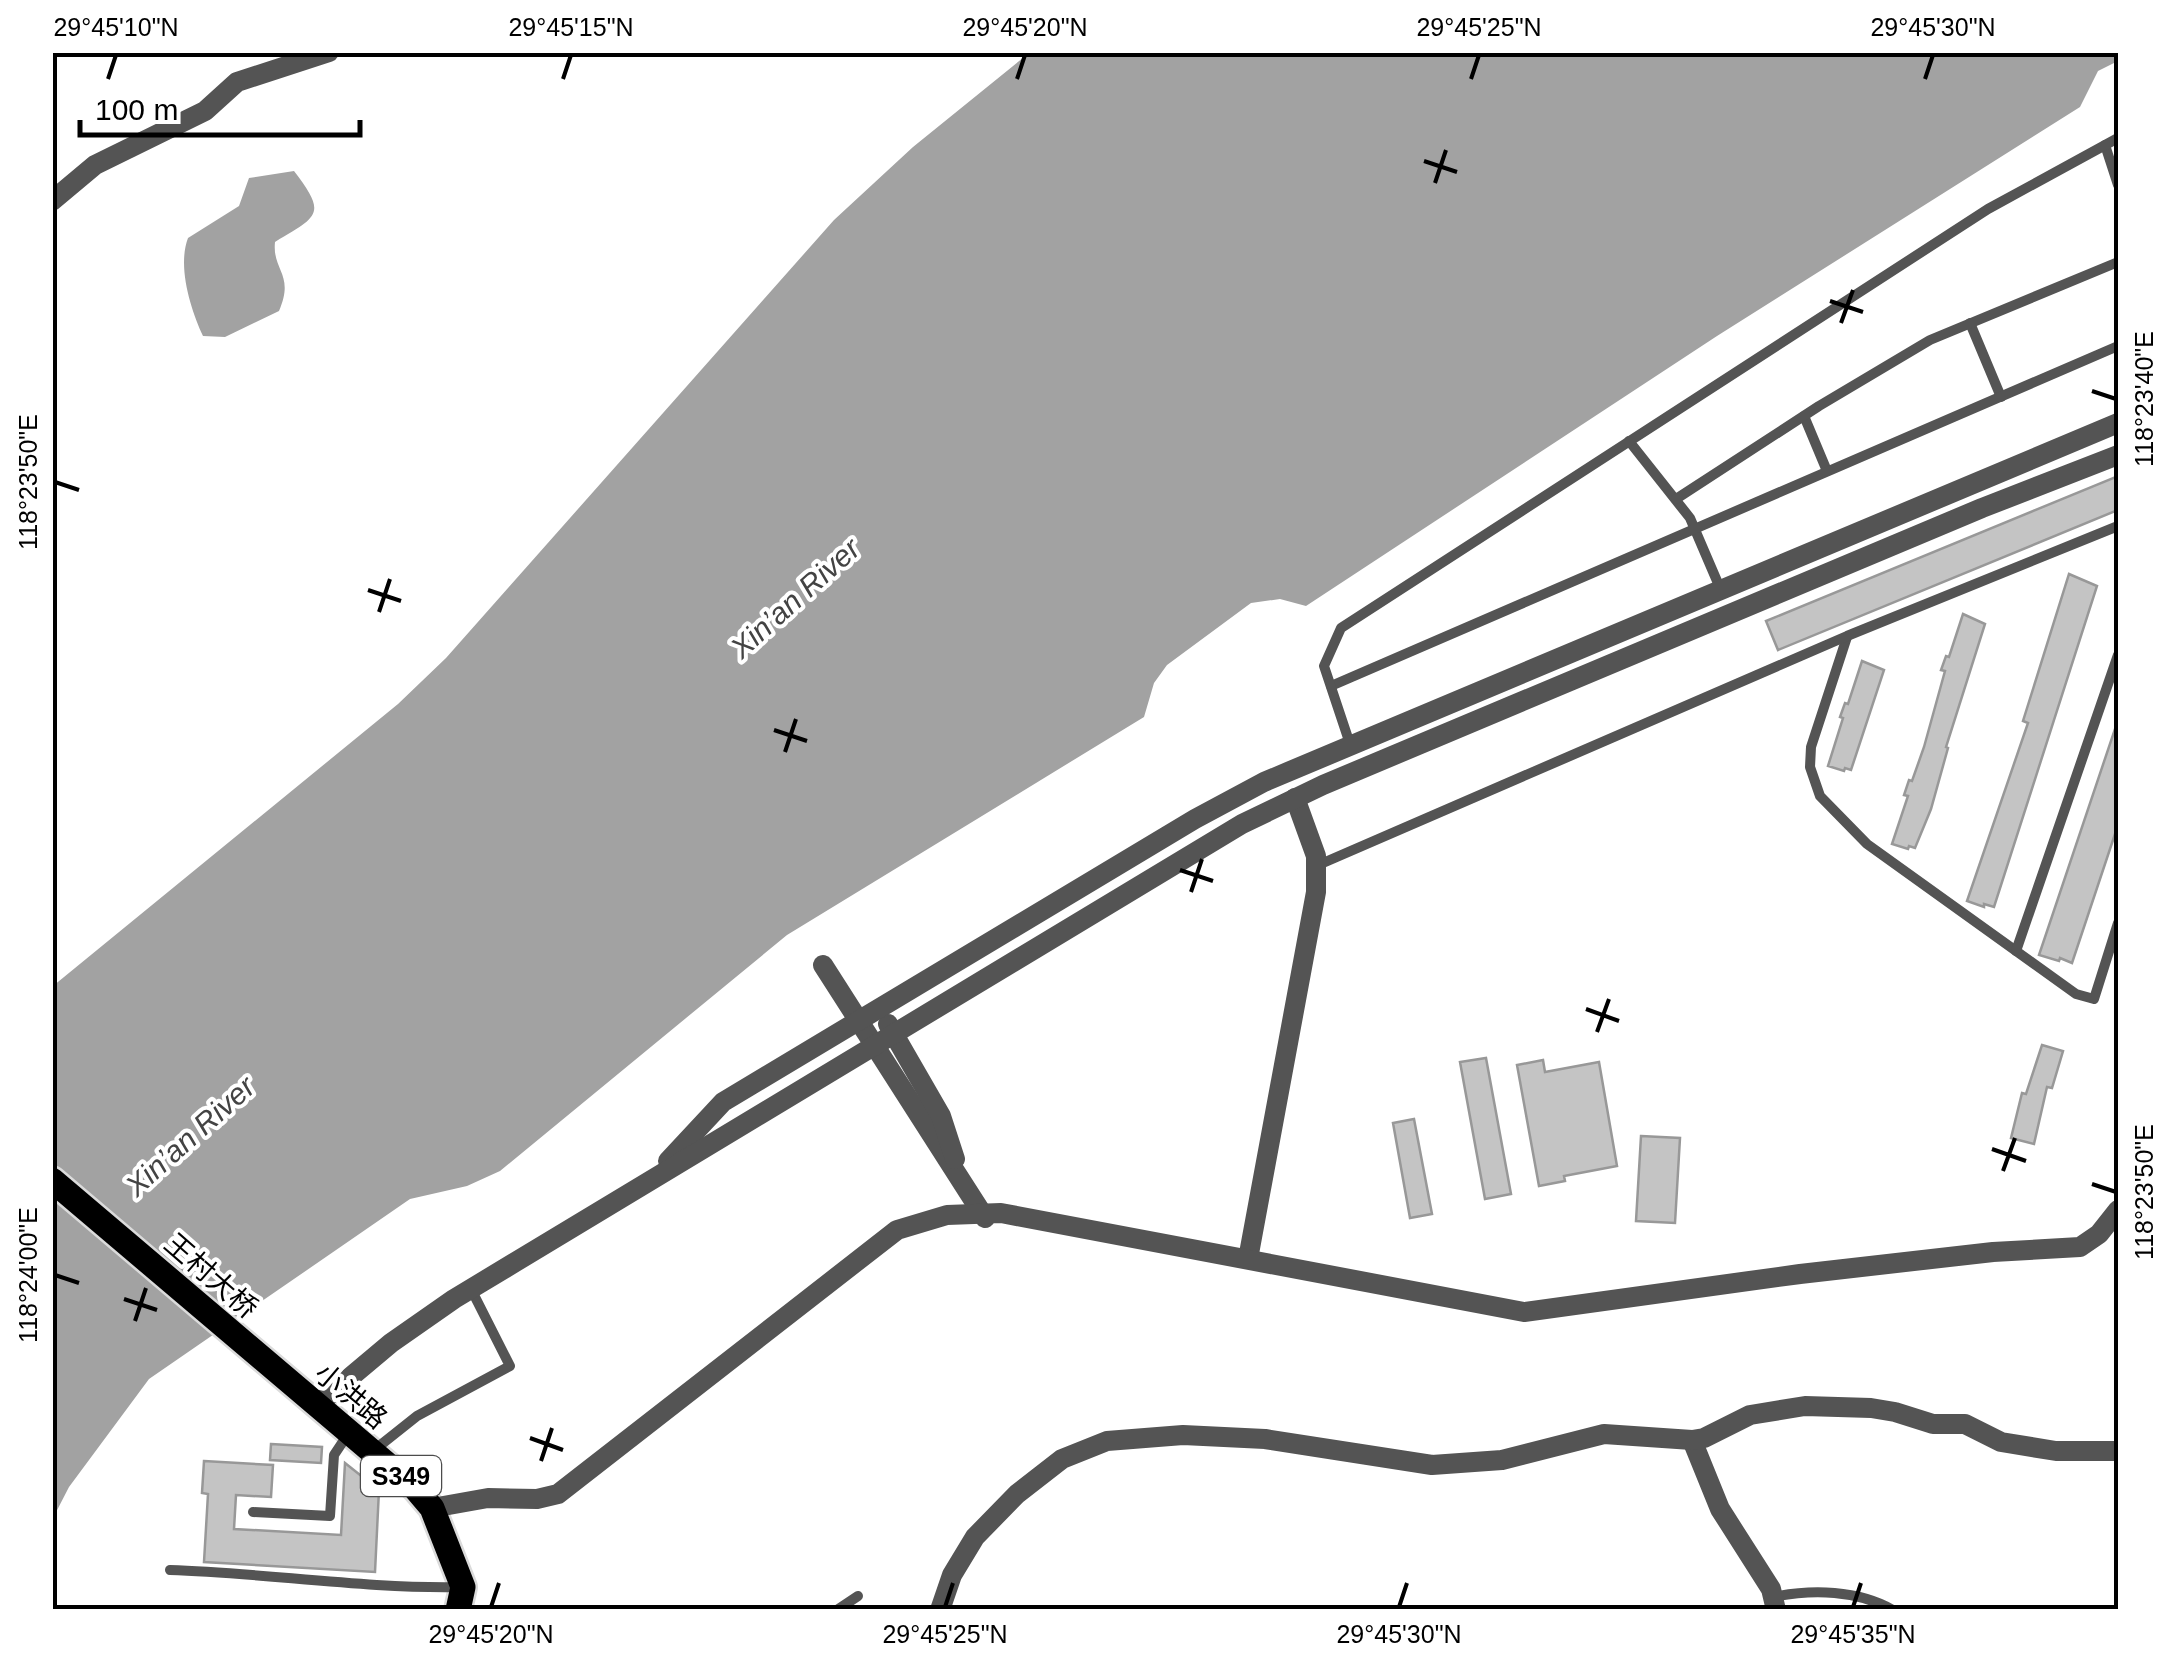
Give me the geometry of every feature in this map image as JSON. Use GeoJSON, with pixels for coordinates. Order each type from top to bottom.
{"type":"FeatureCollection","features":[{"type":"Feature","properties":{"kind":"main road","name":"王村大桥"},"geometry":{"type":"LineString","coordinates":[[52,1180],[284,1379]]}},
{"type":"Feature","properties":{"kind":"main road","name":"小洪路"},"geometry":{"type":"LineString","coordinates":[[284,1379],[415,1488],[432,1508],[461,1598]]}},
{"type":"Feature","properties":{"kind":"street"},"geometry":{"type":"LineString","coordinates":[[52,201],[95,165],[205,111],[237,82],[329,52]]}},
{"type":"Feature","properties":{"kind":"street"},"geometry":{"type":"LineString","coordinates":[[646,1184],[723,1102],[1194,818],[1350,744],[2118,423]]}},
{"type":"Feature","properties":{"kind":"street"},"geometry":{"type":"LineString","coordinates":[[316,1406],[391,1343],[471,1288],[1208,843],[1295,798],[2118,455]]}},
{"type":"Feature","properties":{"kind":"street"},"geometry":{"type":"LineString","coordinates":[[1248,1259],[1316,892],[1316,856],[1295,798]]}},
{"type":"Feature","properties":{"kind":"street"},"geometry":{"type":"LineString","coordinates":[[823,965],[979,1215]]}},
{"type":"Feature","properties":{"kind":"street"},"geometry":{"type":"LineString","coordinates":[[879,1008],[941,1116],[979,1215]]}},
{"type":"Feature","properties":{"kind":"street"},"geometry":{"type":"LineString","coordinates":[[432,1508],[488,1498],[537,1499],[558,1494],[897,1230],[930,1219],[1001,1214],[1508,1311],[1540,1312],[1800,1274],[2080,1246],[2100,1234],[2118,1210]]}},
{"type":"Feature","properties":{"kind":"street"},"geometry":{"type":"LineString","coordinates":[[940,1610],[952,1575],[975,1537],[1017,1494],[1062,1459],[1107,1441],[1183,1434],[1265,1439],[1432,1465],[1502,1460],[1604,1434],[1692,1440],[1758,1412],[1806,1406],[1871,1408],[1933,1424],[1965,1424],[2002,1442],[2056,1451],[2118,1451]]}},
{"type":"Feature","properties":{"kind":"street"},"geometry":{"type":"LineString","coordinates":[[1692,1440],[1720,1508],[1775,1603]]}},
{"type":"Feature","properties":{"kind":"lane"},"geometry":{"type":"LineString","coordinates":[[1350,744],[1324,666],[1341,628],[1988,209],[2118,138]]}},
{"type":"Feature","properties":{"kind":"lane"},"geometry":{"type":"LineString","coordinates":[[2105,145],[2118,185]]}},
{"type":"Feature","properties":{"kind":"lane"},"geometry":{"type":"LineString","coordinates":[[1676,499],[1930,340],[2118,262]]}},
{"type":"Feature","properties":{"kind":"lane"},"geometry":{"type":"LineString","coordinates":[[1970,324],[2001,397]]}},
{"type":"Feature","properties":{"kind":"lane"},"geometry":{"type":"LineString","coordinates":[[1331,686],[2118,346]]}},
{"type":"Feature","properties":{"kind":"lane"},"geometry":{"type":"LineString","coordinates":[[1804,416],[1827,471]]}},
{"type":"Feature","properties":{"kind":"lane"},"geometry":{"type":"LineString","coordinates":[[1629,441],[1695,528],[1720,588]]}},
{"type":"Feature","properties":{"kind":"lane"},"geometry":{"type":"LineString","coordinates":[[1316,866],[1847,636],[2118,526]]}},
{"type":"Feature","properties":{"kind":"lane"},"geometry":{"type":"LineString","coordinates":[[1847,636],[1810,747],[1810,767],[1820,796],[1868,844],[2076,994],[2094,998],[2118,924]]}},
{"type":"Feature","properties":{"kind":"lane"},"geometry":{"type":"LineString","coordinates":[[2016,951],[2118,655]]}},
{"type":"Feature","properties":{"kind":"lane"},"geometry":{"type":"LineString","coordinates":[[372,1452],[417,1416],[510,1366],[471,1288]]}},
{"type":"Feature","properties":{"kind":"lane"},"geometry":{"type":"LineString","coordinates":[[253,1512],[330,1516],[334,1455],[348,1433]]}},
{"type":"Feature","properties":{"kind":"lane"},"geometry":{"type":"LineString","coordinates":[[170,1570],[245,1572],[412,1588],[461,1598]]}},
{"type":"Feature","properties":{"kind":"lane"},"geometry":{"type":"LineString","coordinates":[[1775,1603],[1830,1593],[1863,1597],[1893,1610]]}},
{"type":"Feature","properties":{"kind":"lane"},"geometry":{"type":"LineString","coordinates":[[837,1610],[858,1596]]}},
{"type":"Feature","properties":{"kind":"water","name":"Xin’an River"},"geometry":{"type":"Polygon","coordinates":[[[1029,53],[2118,53],[2118,61],[2098,71],[2080,107],[1717,336],[1306,606],[1280,599],[1251,603],[1167,665],[1154,683],[1144,717],[787,935],[500,1171],[467,1186],[410,1199],[149,1379],[69,1487],[53,1518],[53,986],[398,704],[446,658],[834,220],[913,147],[1029,53]]]}},
{"type":"Feature","properties":{"kind":"water"},"geometry":{"type":"Polygon","coordinates":[[[294,171],[314,206],[309,219],[275,242],[285,289],[279,311],[225,337],[203,336],[185,275],[188,238],[239,206],[249,178],[294,171]]]}},
{"type":"Feature","properties":{"kind":"building"},"geometry":{"type":"Polygon","coordinates":[[[2118,476],[2118,510],[1778,650],[1766,621],[2118,476]]]}},
{"type":"Feature","properties":{"kind":"building"},"geometry":{"type":"Polygon","coordinates":[[[2069,574],[2097,586],[1994,907],[1984,907],[1967,901],[2028,723],[2023,721],[2069,574]]]}},
{"type":"Feature","properties":{"kind":"building"},"geometry":{"type":"Polygon","coordinates":[[[1963,614],[1985,624],[1931,809],[1915,848],[1908,849],[1892,844],[1908,796],[1904,795],[1924,747],[1945,671],[1941,670],[1963,614]]]}},
{"type":"Feature","properties":{"kind":"building"},"geometry":{"type":"Polygon","coordinates":[[[1862,661],[1884,670],[1851,770],[1844,771],[1828,766],[1843,718],[1840,717],[1862,661]]]}},
{"type":"Feature","properties":{"kind":"building"},"geometry":{"type":"Polygon","coordinates":[[[2116,726],[2118,825],[2072,963],[2060,958],[2059,961],[2039,955],[2116,726]]]}},
{"type":"Feature","properties":{"kind":"building"},"geometry":{"type":"Polygon","coordinates":[[[2042,1045],[2063,1051],[2052,1088],[2047,1087],[2034,1144],[2011,1138],[2022,1093],[2026,1094],[2042,1045]]]}},
{"type":"Feature","properties":{"kind":"building"},"geometry":{"type":"Polygon","coordinates":[[[1486,1058],[1511,1194],[1485,1199],[1460,1062],[1486,1058]]]}},
{"type":"Feature","properties":{"kind":"building"},"geometry":{"type":"Polygon","coordinates":[[[1543,1060],[1545,1072],[1599,1062],[1617,1166],[1564,1176],[1565,1181],[1539,1186],[1517,1065],[1543,1060]]]}},
{"type":"Feature","properties":{"kind":"building"},"geometry":{"type":"Polygon","coordinates":[[[1414,1119],[1432,1214],[1410,1218],[1393,1123],[1414,1119]]]}},
{"type":"Feature","properties":{"kind":"building"},"geometry":{"type":"Polygon","coordinates":[[[1641,1136],[1680,1138],[1675,1223],[1636,1221],[1641,1136]]]}},
{"type":"Feature","properties":{"kind":"building"},"geometry":{"type":"Polygon","coordinates":[[[271,1444],[322,1447],[321,1463],[270,1460],[271,1444]]]}},
{"type":"Feature","properties":{"kind":"building"},"geometry":{"type":"Polygon","coordinates":[[[204,1461],[273,1465],[271,1497],[236,1495],[234,1529],[341,1535],[345,1463],[379,1490],[375,1572],[204,1562],[208,1494],[202,1493],[204,1461]]]}}]}
